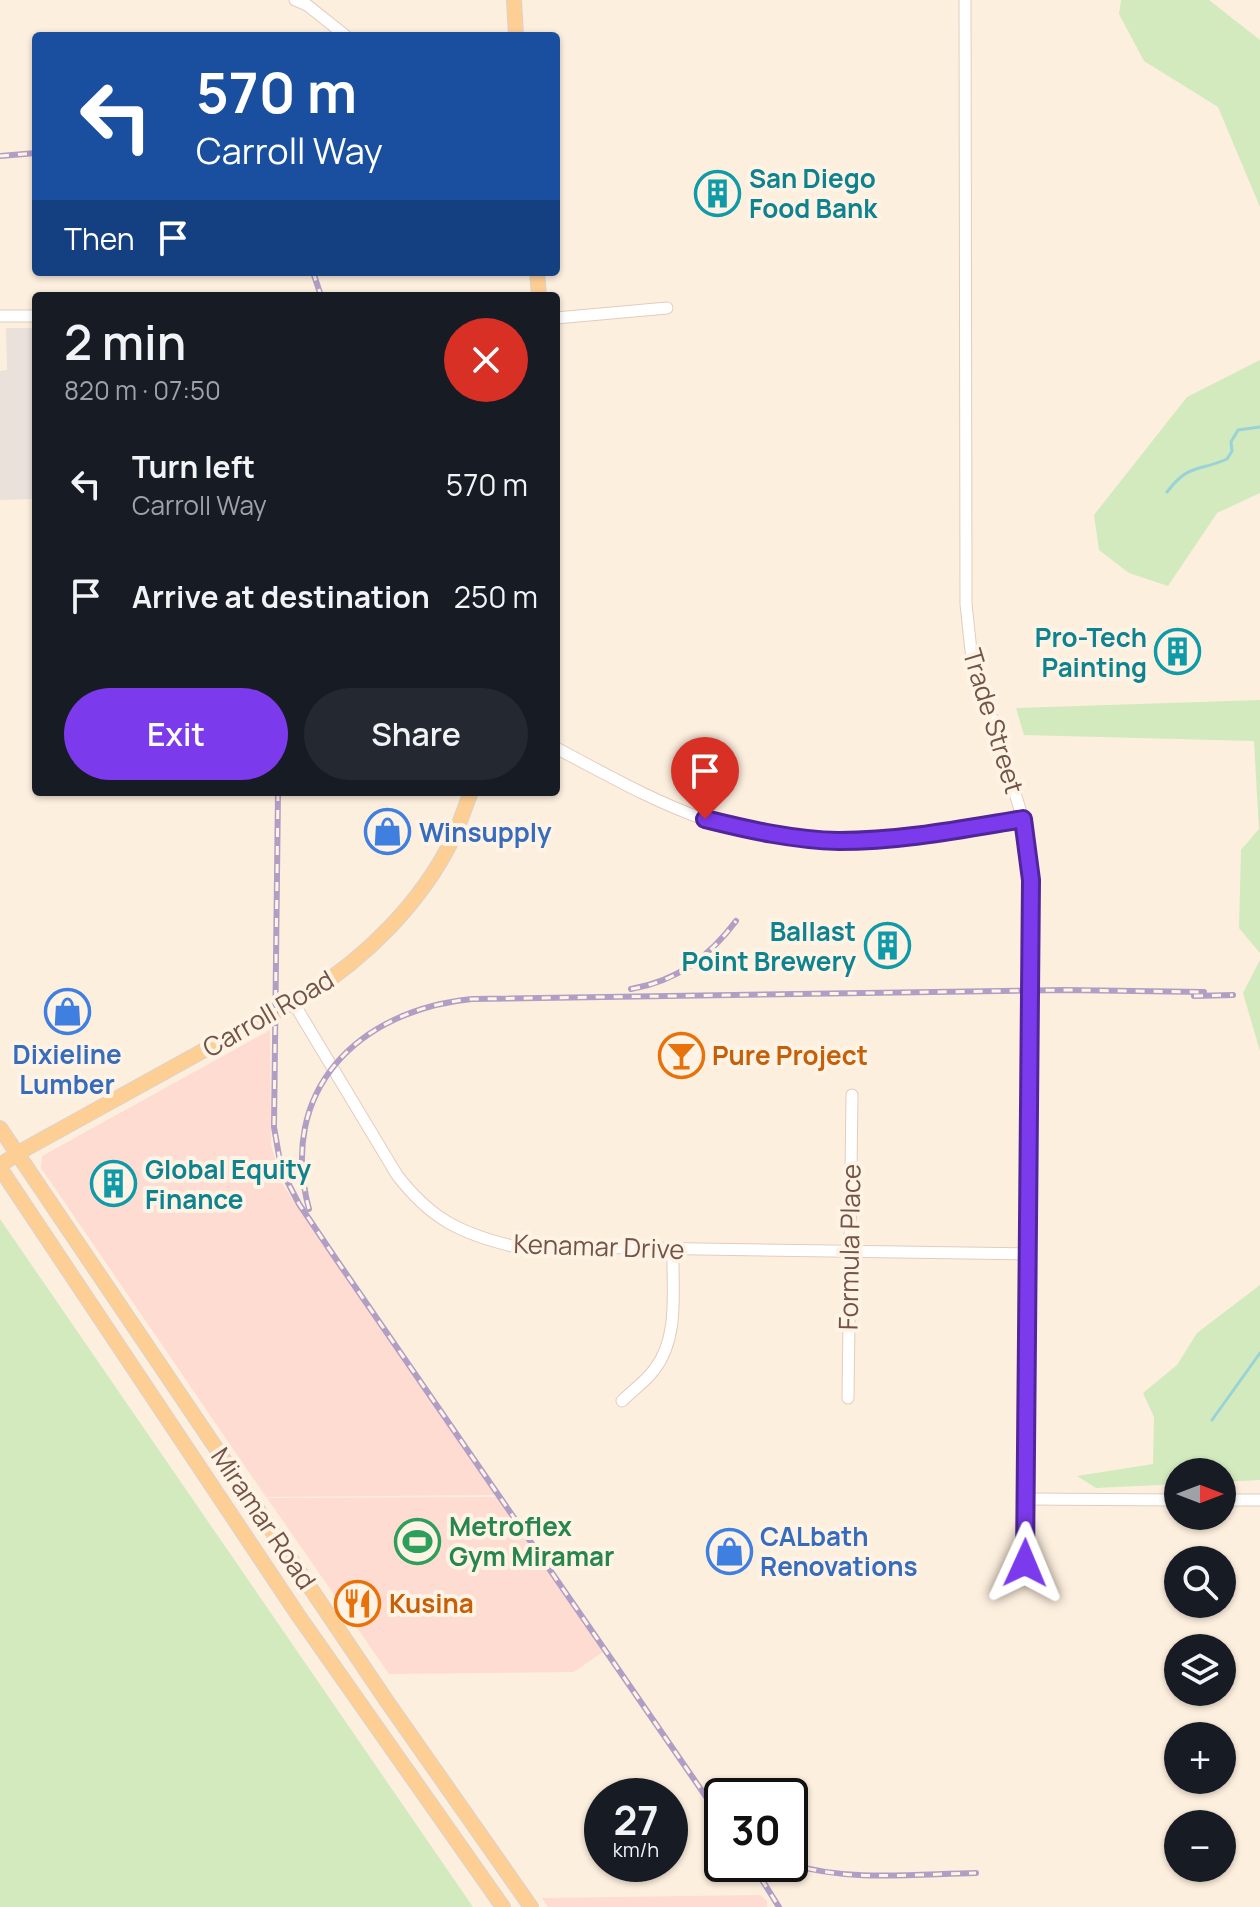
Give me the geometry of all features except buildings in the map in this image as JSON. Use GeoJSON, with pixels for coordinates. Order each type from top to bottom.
{"type":"FeatureCollection","features":[{"type":"Feature","properties":{"kind":"main road"},"geometry":{"type":"LineString","coordinates":[[514,0],[516,32]]}},
{"type":"Feature","properties":{"kind":"main road","name":"Carroll Road"},"geometry":{"type":"LineString","coordinates":[[0,1167],[18,1153],[293,1002],[346,967],[403,912],[428,879],[452,839],[469,796]]}},
{"type":"Feature","properties":{"kind":"main road","name":"Miramar Road"},"geometry":{"type":"LineString","coordinates":[[0,1128],[386,1700],[531,1907]]}},
{"type":"Feature","properties":{"kind":"main road","name":"Miramar Road"},"geometry":{"type":"LineString","coordinates":[[0,1167],[298,1615],[503,1907]]}},
{"type":"Feature","properties":{"kind":"street"},"geometry":{"type":"LineString","coordinates":[[295,0],[307,5],[341,32]]}},
{"type":"Feature","properties":{"kind":"street","name":"Trade Street"},"geometry":{"type":"LineString","coordinates":[[965,0],[966,604],[971,651],[1023,819],[1031,880],[1025,1563],[1009,1578]]}},
{"type":"Feature","properties":{"kind":"street"},"geometry":{"type":"LineString","coordinates":[[560,318],[667,308]]}},
{"type":"Feature","properties":{"kind":"street"},"geometry":{"type":"LineString","coordinates":[[0,316],[32,316]]}},
{"type":"Feature","properties":{"kind":"street"},"geometry":{"type":"LineString","coordinates":[[560,750],[665,804],[705,819],[761,833],[837,841],[899,839],[1023,819]]}},
{"type":"Feature","properties":{"kind":"street","name":"Kenamar Drive"},"geometry":{"type":"LineString","coordinates":[[293,1002],[397,1175],[416,1199],[442,1221],[474,1236],[512,1246],[1028,1254]]}},
{"type":"Feature","properties":{"kind":"street","name":"Formula Place"},"geometry":{"type":"LineString","coordinates":[[848,1398],[852,1095]]}},
{"type":"Feature","properties":{"kind":"street"},"geometry":{"type":"LineString","coordinates":[[622,1401],[654,1370],[672,1330],[673,1249]]}},
{"type":"Feature","properties":{"kind":"street"},"geometry":{"type":"LineString","coordinates":[[1026,1499],[1164,1500]]}},
{"type":"Feature","properties":{"kind":"street"},"geometry":{"type":"LineString","coordinates":[[1236,1500],[1260,1500]]}},
{"type":"Feature","properties":{"kind":"shaded area"},"geometry":{"type":"Polygon","coordinates":[[[6,328],[32,328],[32,499],[0,500],[0,371],[7,370],[6,328]]]}},
{"type":"Feature","properties":{"kind":"shaded area"},"geometry":{"type":"Polygon","coordinates":[[[270,1030],[271,1144],[281,1182],[495,1495],[266,1497],[41,1168],[42,1156],[270,1030]]]}},
{"type":"Feature","properties":{"kind":"shaded area"},"geometry":{"type":"Polygon","coordinates":[[[496,1497],[603,1652],[574,1672],[389,1674],[267,1498],[496,1497]]]}},
{"type":"Feature","properties":{"kind":"shaded area"},"geometry":{"type":"Polygon","coordinates":[[[760,1895],[767,1901],[767,1907],[548,1907],[542,1898],[760,1895]]]}},
{"type":"Feature","properties":{"kind":"green space"},"geometry":{"type":"Polygon","coordinates":[[[1121,0],[1209,0],[1260,40],[1260,207],[1218,107],[1144,61],[1119,14],[1121,0]]]}},
{"type":"Feature","properties":{"kind":"green space"},"geometry":{"type":"Polygon","coordinates":[[[1260,360],[1260,493],[1217,513],[1168,586],[1129,573],[1099,550],[1094,515],[1187,397],[1260,360]]]}},
{"type":"Feature","properties":{"kind":"green space"},"geometry":{"type":"Polygon","coordinates":[[[1260,700],[1260,953],[1239,928],[1241,850],[1259,829],[1254,741],[1024,735],[1016,708],[1260,700]]]}},
{"type":"Feature","properties":{"kind":"green space"},"geometry":{"type":"Polygon","coordinates":[[[1260,960],[1260,1051],[1243,993],[1260,960]]]}},
{"type":"Feature","properties":{"kind":"green space"},"geometry":{"type":"Polygon","coordinates":[[[0,1219],[473,1907],[0,1907],[0,1219]]]}},
{"type":"Feature","properties":{"kind":"green space"},"geometry":{"type":"Polygon","coordinates":[[[1260,1285],[1260,1480],[1236,1481],[1236,1458],[1164,1458],[1164,1485],[1096,1488],[1077,1476],[1153,1464],[1154,1417],[1143,1393],[1177,1365],[1197,1333],[1260,1285]]]}},
{"type":"Feature","properties":{"kind":"waterway"},"geometry":{"type":"LineString","coordinates":[[1167,492],[1188,472],[1227,459],[1238,430],[1260,427]]}},
{"type":"Feature","properties":{"kind":"waterway"},"geometry":{"type":"LineString","coordinates":[[1212,1420],[1260,1353]]}},
{"type":"Feature","properties":{"kind":"railway"},"geometry":{"type":"LineString","coordinates":[[0,156],[32,153]]}},
{"type":"Feature","properties":{"kind":"railway"},"geometry":{"type":"LineString","coordinates":[[314,276],[320,292]]}},
{"type":"Feature","properties":{"kind":"railway"},"geometry":{"type":"LineString","coordinates":[[278,796],[274,1127],[286,1179],[336,1259],[704,1794]]}},
{"type":"Feature","properties":{"kind":"railway"},"geometry":{"type":"LineString","coordinates":[[631,989],[663,980],[691,966],[715,946],[736,921]]}},
{"type":"Feature","properties":{"kind":"railway"},"geometry":{"type":"LineString","coordinates":[[309,1209],[302,1167],[305,1128],[316,1094],[336,1064],[362,1039],[394,1020],[431,1006],[472,999],[1065,990],[1204,992]]}},
{"type":"Feature","properties":{"kind":"railway"},"geometry":{"type":"LineString","coordinates":[[1194,996],[1233,995]]}},
{"type":"Feature","properties":{"kind":"railway"},"geometry":{"type":"LineString","coordinates":[[808,1869],[859,1875],[976,1873]]}},
{"type":"Feature","properties":{"kind":"railway"},"geometry":{"type":"LineString","coordinates":[[763,1882],[779,1907]]}},
{"type":"Feature","properties":{"kind":"place","name":"San Diego Food Bank"},"geometry":{"type":"Point","coordinates":[718,193]}},
{"type":"Feature","properties":{"kind":"place","name":"Pro-Tech Painting"},"geometry":{"type":"Point","coordinates":[1178,652]}},
{"type":"Feature","properties":{"kind":"place","name":"Winsupply"},"geometry":{"type":"Point","coordinates":[388,832]}},
{"type":"Feature","properties":{"kind":"place","name":"Ballast Point Brewery"},"geometry":{"type":"Point","coordinates":[887,946]}},
{"type":"Feature","properties":{"kind":"place","name":"Dixieline Lumber"},"geometry":{"type":"Point","coordinates":[67,1011]}},
{"type":"Feature","properties":{"kind":"place","name":"Pure Project"},"geometry":{"type":"Point","coordinates":[681,1055]}},
{"type":"Feature","properties":{"kind":"place","name":"Global Equity Finance"},"geometry":{"type":"Point","coordinates":[114,1184]}},
{"type":"Feature","properties":{"kind":"place","name":"Metroflex Gym Miramar"},"geometry":{"type":"Point","coordinates":[418,1541]}},
{"type":"Feature","properties":{"kind":"place","name":"CALbath Renovations"},"geometry":{"type":"Point","coordinates":[729,1551]}},
{"type":"Feature","properties":{"kind":"place","name":"Kusina"},"geometry":{"type":"Point","coordinates":[358,1603]}},
{"type":"Feature","properties":{"kind":"route"},"geometry":{"type":"LineString","coordinates":[[705,819],[761,833],[837,841],[899,839],[1023,819],[1031,880],[1025,1563]]}}]}
